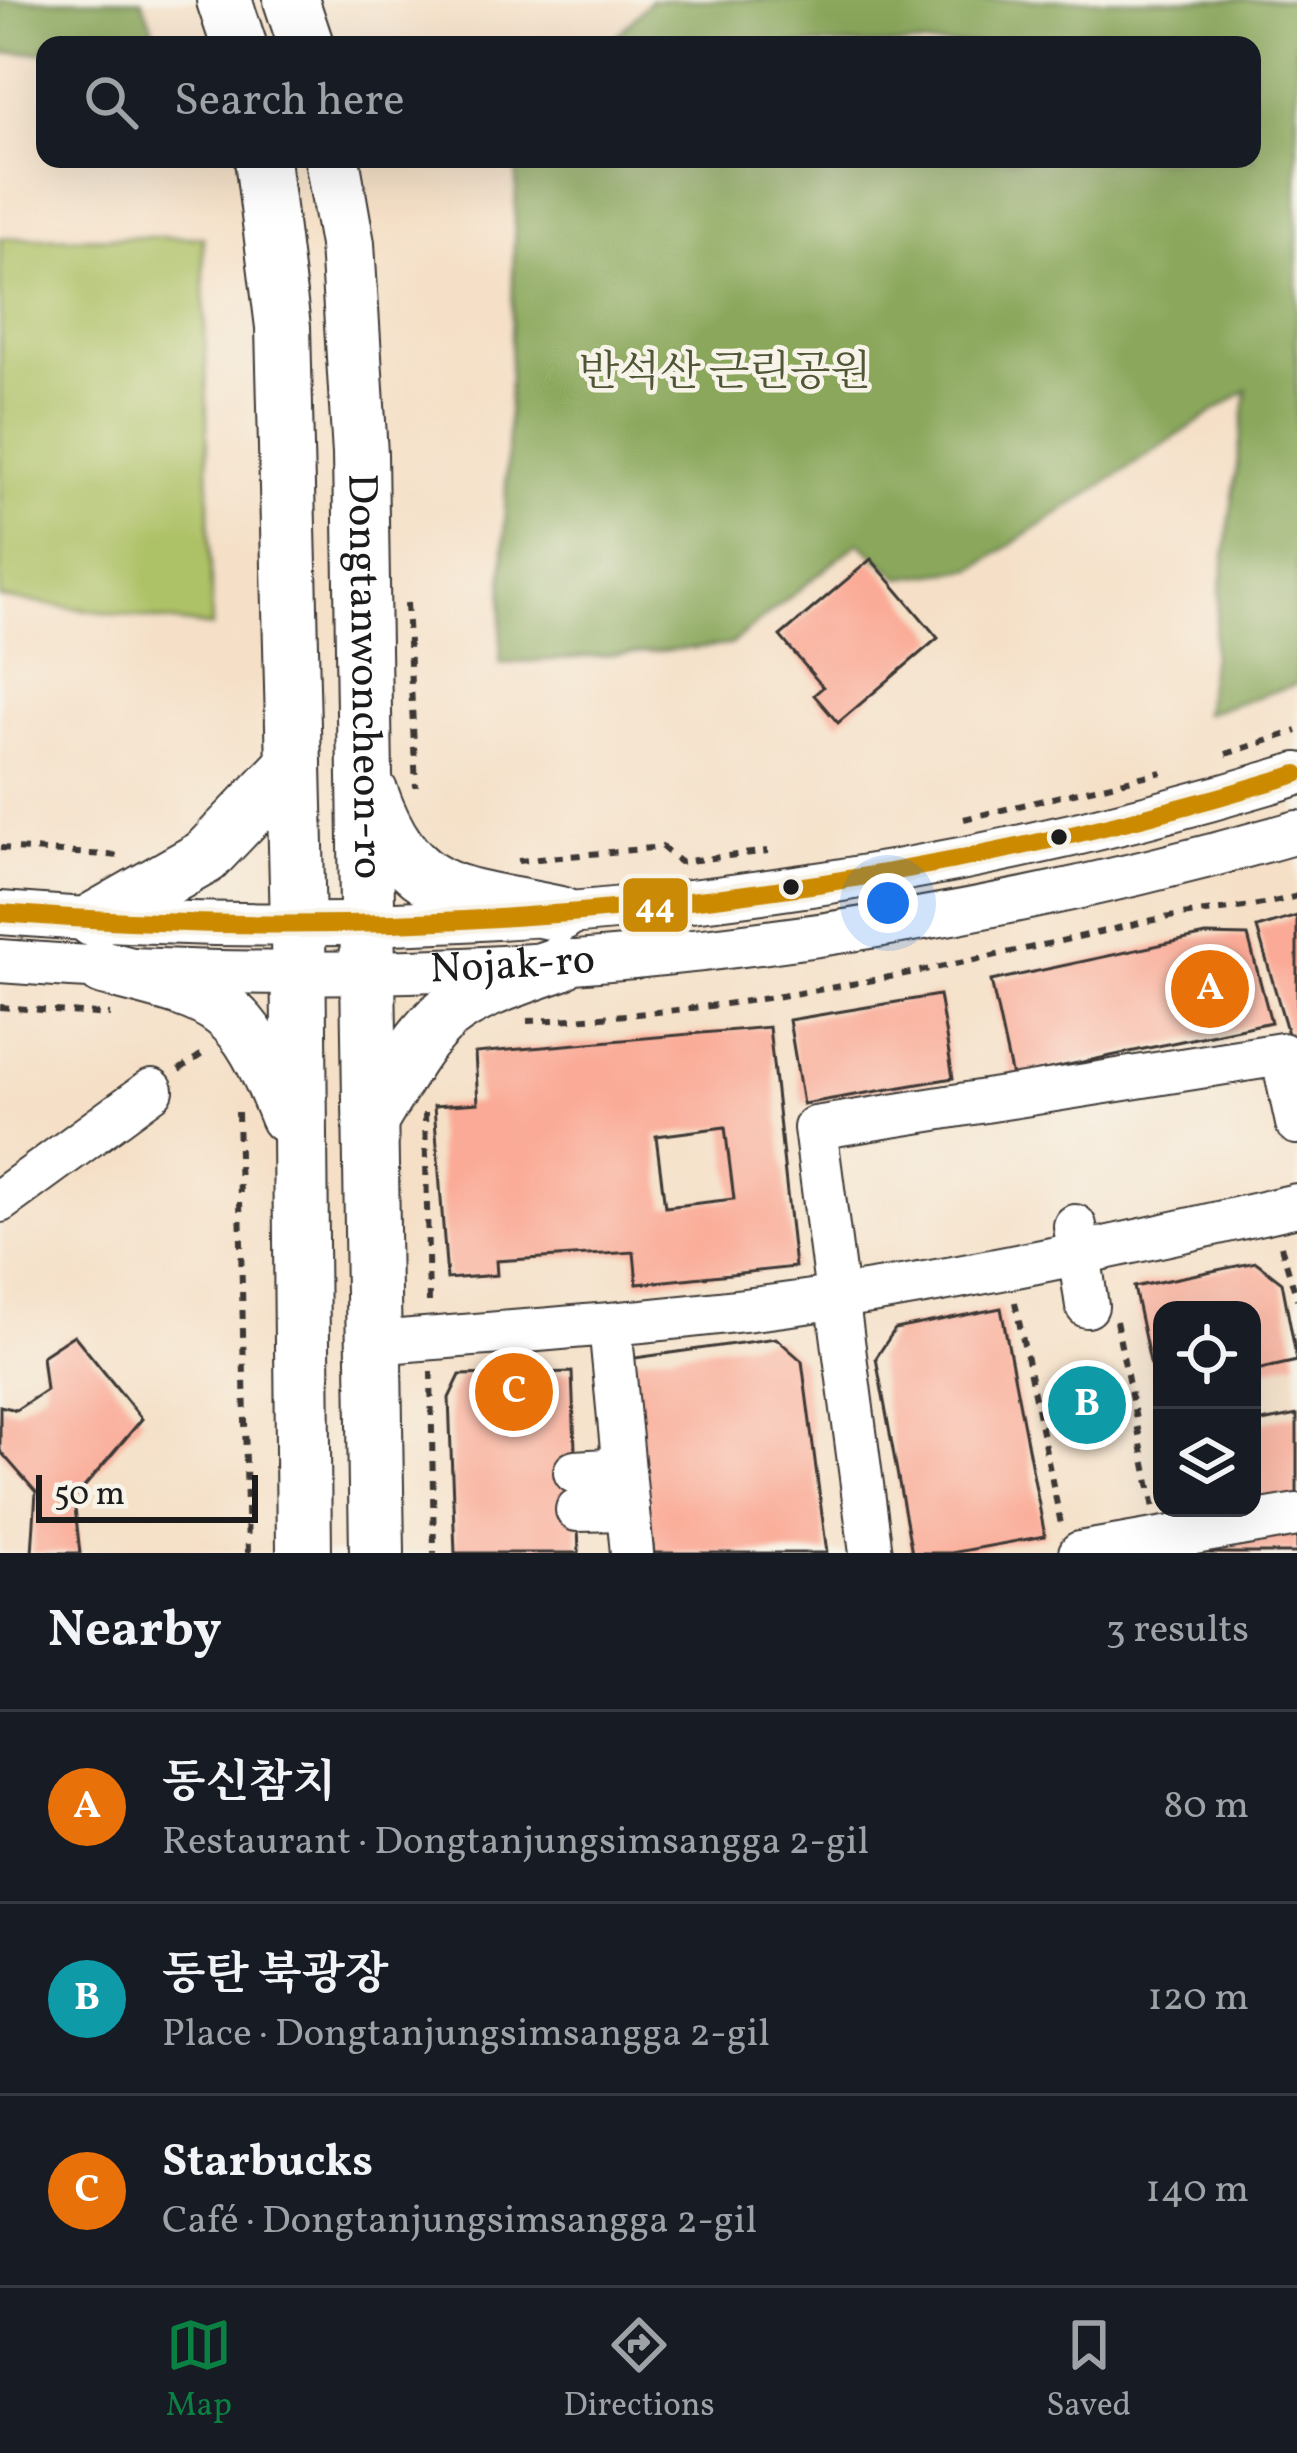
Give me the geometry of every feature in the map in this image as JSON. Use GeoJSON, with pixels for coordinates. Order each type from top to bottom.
{"type":"FeatureCollection","features":[{"type":"Feature","properties":{"kind":"main road"},"geometry":{"type":"LineString","coordinates":[[224,0],[235,36]]}},
{"type":"Feature","properties":{"kind":"main road"},"geometry":{"type":"LineString","coordinates":[[291,0],[303,36]]}},
{"type":"Feature","properties":{"kind":"main road","name":"Dongtanwoncheon-ro"},"geometry":{"type":"LineString","coordinates":[[263,168],[283,327],[298,948],[304,1553]]}},
{"type":"Feature","properties":{"kind":"main road","name":"Dongtanwoncheon-ro"},"geometry":{"type":"LineString","coordinates":[[334,168],[347,244],[356,351],[377,1553]]}},
{"type":"Feature","properties":{"kind":"main road"},"geometry":{"type":"LineString","coordinates":[[294,764],[205,857],[93,958],[220,1002],[260,1050],[299,1160],[329,1154],[349,1162],[372,1182]]}},
{"type":"Feature","properties":{"kind":"main road"},"geometry":{"type":"LineString","coordinates":[[365,777],[383,829],[417,874],[575,938]]}},
{"type":"Feature","properties":{"kind":"main road"},"geometry":{"type":"LineString","coordinates":[[371,1120],[441,1013],[575,938]]}},
{"type":"Feature","properties":{"kind":"street","name":"Nojak-ro"},"geometry":{"type":"LineString","coordinates":[[575,938],[1297,774]]}},
{"type":"Feature","properties":{"kind":"street","name":"Nojak-ro"},"geometry":{"type":"LineString","coordinates":[[0,961],[888,928],[1181,864],[1297,832]]}},
{"type":"Feature","properties":{"kind":"street","name":"Nojak-ro"},"geometry":{"type":"LineString","coordinates":[[0,914],[93,958]]}},
{"type":"Feature","properties":{"kind":"street"},"geometry":{"type":"LineString","coordinates":[[872,1553],[815,1128],[1282,1054],[1297,1123]]}},
{"type":"Feature","properties":{"kind":"street"},"geometry":{"type":"LineString","coordinates":[[0,1201],[152,1090]]}},
{"type":"Feature","properties":{"kind":"street"},"geometry":{"type":"LineString","coordinates":[[374,1343],[610,1325],[838,1298],[1077,1240],[1297,1205]]}},
{"type":"Feature","properties":{"kind":"street"},"geometry":{"type":"LineString","coordinates":[[1077,1240],[1101,1309]]}},
{"type":"Feature","properties":{"kind":"street"},"geometry":{"type":"LineString","coordinates":[[610,1325],[632,1553]]}},
{"type":"Feature","properties":{"kind":"street"},"geometry":{"type":"LineString","coordinates":[[576,1491],[626,1489]]}},
{"type":"Feature","properties":{"kind":"street"},"geometry":{"type":"LineString","coordinates":[[1071,1542],[1160,1539],[1297,1515]]}},
{"type":"Feature","properties":{"kind":"path"},"geometry":{"type":"LineString","coordinates":[[1216,757],[1297,730]]}},
{"type":"Feature","properties":{"kind":"path"},"geometry":{"type":"LineString","coordinates":[[943,823],[1175,769]]}},
{"type":"Feature","properties":{"kind":"path"},"geometry":{"type":"LineString","coordinates":[[515,862],[662,847],[680,862],[775,850]]}},
{"type":"Feature","properties":{"kind":"path"},"geometry":{"type":"LineString","coordinates":[[0,848],[138,857]]}},
{"type":"Feature","properties":{"kind":"path"},"geometry":{"type":"LineString","coordinates":[[524,1021],[715,1009],[920,972],[1196,910],[1257,908],[1297,896]]}},
{"type":"Feature","properties":{"kind":"path"},"geometry":{"type":"LineString","coordinates":[[0,1006],[93,958]]}},
{"type":"Feature","properties":{"kind":"path"},"geometry":{"type":"LineString","coordinates":[[152,1090],[226,1036]]}},
{"type":"Feature","properties":{"kind":"path"},"geometry":{"type":"LineString","coordinates":[[425,1091],[434,1553]]}},
{"type":"Feature","properties":{"kind":"path"},"geometry":{"type":"LineString","coordinates":[[238,1100],[248,1553]]}},
{"type":"Feature","properties":{"kind":"path"},"geometry":{"type":"LineString","coordinates":[[1270,1238],[1283,1247],[1297,1299]]}},
{"type":"Feature","properties":{"kind":"path"},"geometry":{"type":"LineString","coordinates":[[1012,1285],[1071,1542]]}},
{"type":"Feature","properties":{"kind":"path"},"geometry":{"type":"LineString","coordinates":[[1101,1309],[1160,1539]]}},
{"type":"Feature","properties":{"kind":"green space"},"geometry":{"type":"Polygon","coordinates":[[[0,0],[142,0],[156,36],[36,36],[36,52],[0,53],[0,0]]]}},
{"type":"Feature","properties":{"kind":"green space","name":"반석산 근린공원"},"geometry":{"type":"Polygon","coordinates":[[[651,0],[1297,0],[1297,684],[1204,714],[1247,390],[974,569],[900,578],[859,542],[730,645],[500,664],[517,168],[1261,168],[1261,36],[617,36],[651,0]]]}},
{"type":"Feature","properties":{"kind":"green space"},"geometry":{"type":"Polygon","coordinates":[[[203,237],[212,627],[0,598],[0,238],[203,237]]]}},
{"type":"Feature","properties":{"kind":"building"},"geometry":{"type":"Polygon","coordinates":[[[871,559],[938,638],[838,723],[814,695],[823,687],[780,636],[871,559]]]}},
{"type":"Feature","properties":{"kind":"building"},"geometry":{"type":"Polygon","coordinates":[[[1297,916],[1297,1061],[1296,1061],[1257,928],[1297,916]]]}},
{"type":"Feature","properties":{"kind":"building"},"geometry":{"type":"Polygon","coordinates":[[[1206,935],[1248,936],[1271,1022],[1012,1077],[991,981],[1206,935]]]}},
{"type":"Feature","properties":{"kind":"building"},"geometry":{"type":"Polygon","coordinates":[[[939,995],[953,1078],[803,1104],[789,1020],[939,995]]]}},
{"type":"Feature","properties":{"kind":"building"},"geometry":{"type":"Polygon","coordinates":[[[769,1027],[795,1267],[637,1284],[634,1252],[496,1261],[497,1275],[447,1279],[434,1106],[478,1103],[475,1053],[769,1027]],[[725,1127],[656,1136],[665,1207],[734,1199],[725,1127]]]}},
{"type":"Feature","properties":{"kind":"building"},"geometry":{"type":"Polygon","coordinates":[[[1256,1262],[1282,1282],[1297,1361],[1261,1369],[1261,1301],[1153,1301],[1153,1376],[1134,1287],[1256,1262]]]}},
{"type":"Feature","properties":{"kind":"building"},"geometry":{"type":"Polygon","coordinates":[[[1001,1308],[1045,1536],[951,1553],[912,1553],[876,1358],[895,1329],[1001,1308]]]}},
{"type":"Feature","properties":{"kind":"building"},"geometry":{"type":"Polygon","coordinates":[[[74,1335],[142,1419],[74,1499],[80,1553],[32,1553],[36,1492],[0,1451],[0,1406],[16,1410],[46,1390],[42,1356],[74,1335]]]}},
{"type":"Feature","properties":{"kind":"building"},"geometry":{"type":"Polygon","coordinates":[[[776,1338],[802,1361],[827,1553],[654,1553],[628,1359],[776,1338]]]}},
{"type":"Feature","properties":{"kind":"building"},"geometry":{"type":"Polygon","coordinates":[[[572,1372],[579,1553],[455,1553],[449,1398],[460,1375],[572,1372]]]}},
{"type":"Feature","properties":{"kind":"building"},"geometry":{"type":"Polygon","coordinates":[[[1297,1415],[1297,1509],[1261,1516],[1261,1422],[1297,1415]]]}},
{"type":"Feature","properties":{"kind":"building"},"geometry":{"type":"Polygon","coordinates":[[[1182,1517],[1256,1517],[1185,1531],[1182,1517]]]}},
{"type":"Feature","properties":{"kind":"building"},"geometry":{"type":"Polygon","coordinates":[[[1297,1530],[1297,1553],[1197,1553],[1297,1530]]]}},
{"type":"Feature","properties":{"kind":"transit line","name":"44"},"geometry":{"type":"LineString","coordinates":[[0,913],[327,924],[655,905],[818,884],[979,855],[1139,818],[1297,774]]}},
{"type":"Feature","properties":{"kind":"place","name":"동신참치"},"geometry":{"type":"Point","coordinates":[1210,989]}},
{"type":"Feature","properties":{"kind":"place","name":"Starbucks"},"geometry":{"type":"Point","coordinates":[514,1392]}},
{"type":"Feature","properties":{"kind":"place","name":"동탄 북광장"},"geometry":{"type":"Point","coordinates":[1087,1405]}}]}
